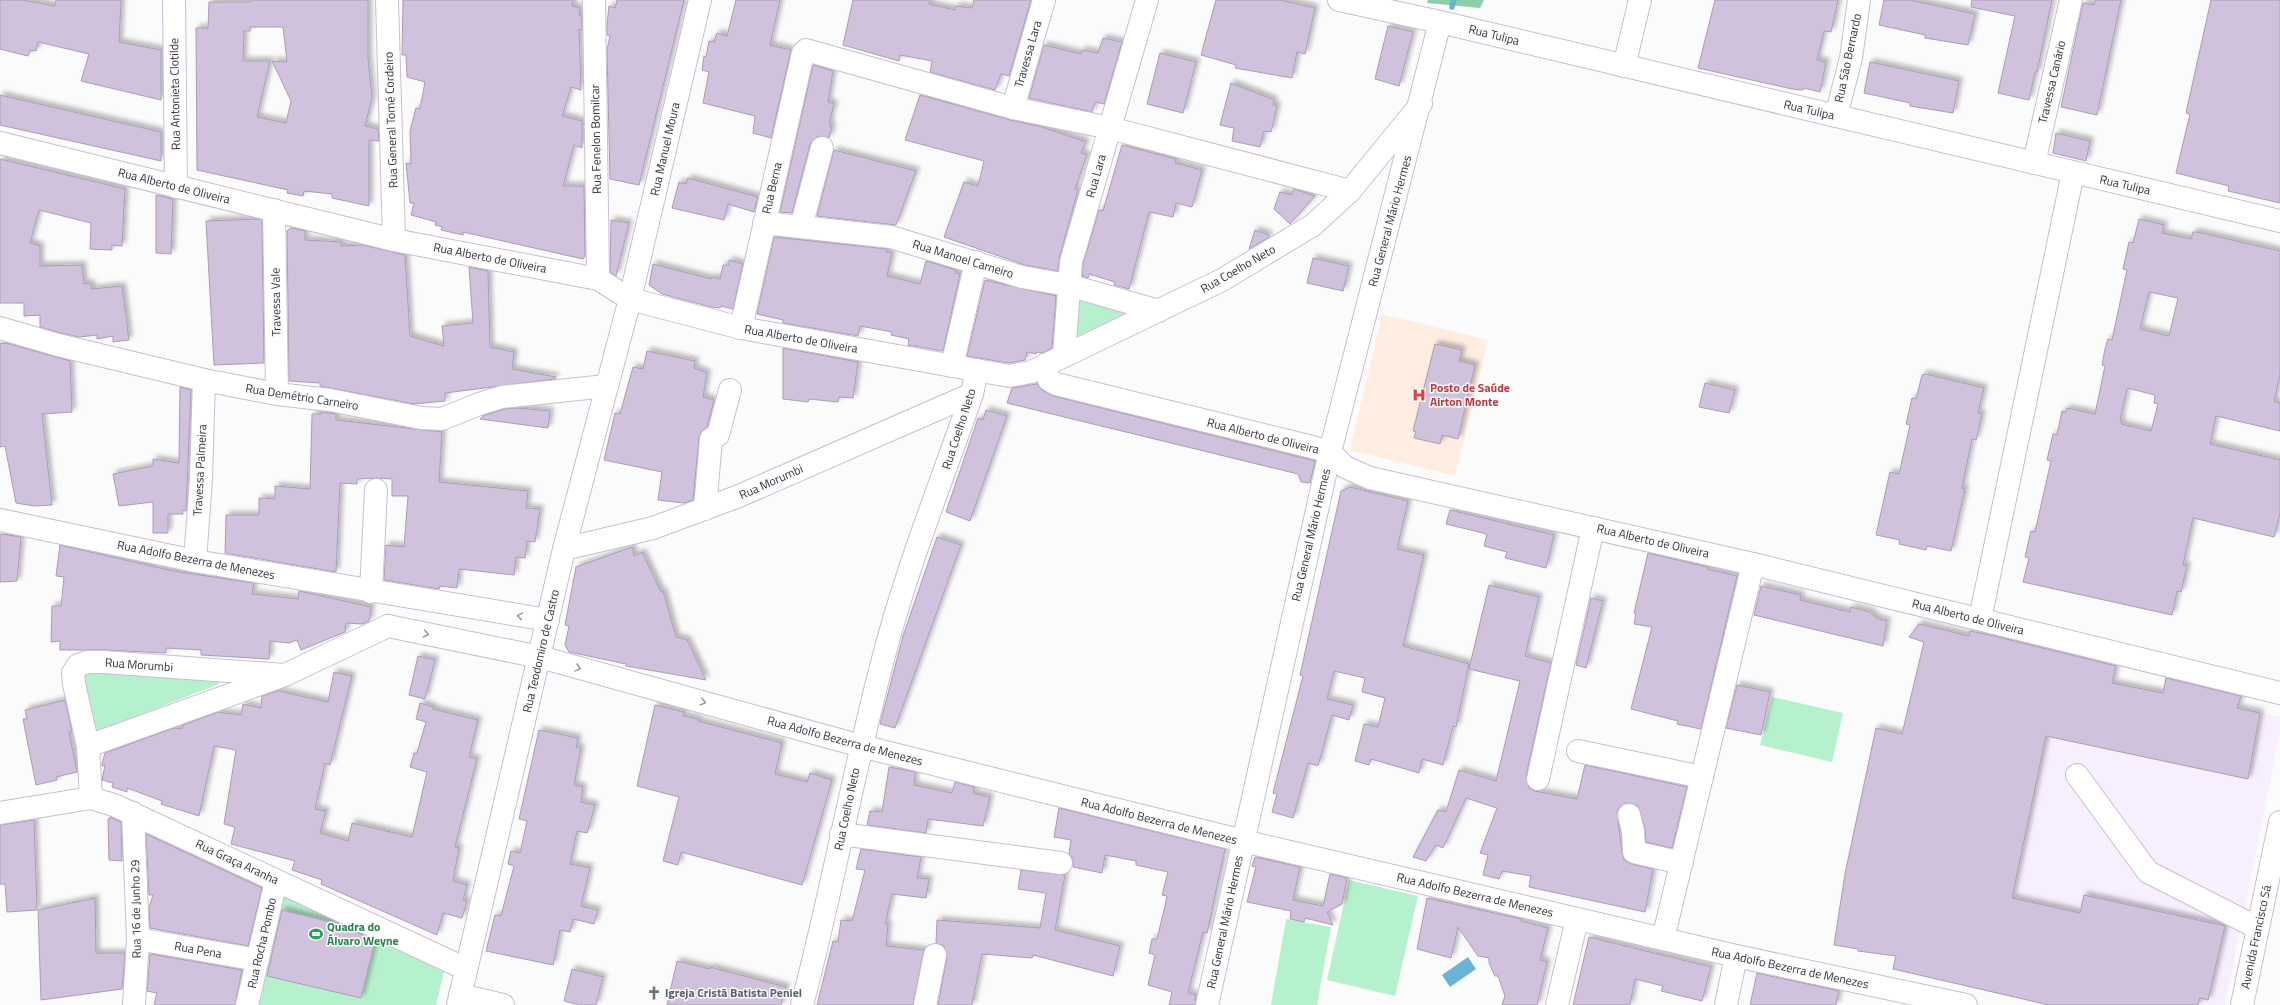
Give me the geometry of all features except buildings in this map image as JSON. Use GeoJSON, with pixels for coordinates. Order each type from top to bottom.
{"type":"FeatureCollection","features":[{"type":"Feature","properties":{"kind":"street","name":"Rua Antonieta Clotilde"},"geometry":{"type":"LineString","coordinates":[[174,0],[176,187]]}},
{"type":"Feature","properties":{"kind":"street","name":"Rua General Tomé Cordeiro"},"geometry":{"type":"LineString","coordinates":[[387,0],[394,240]]}},
{"type":"Feature","properties":{"kind":"street","name":"Rua Fenelon Bomilcar"},"geometry":{"type":"LineString","coordinates":[[594,0],[598,279]]}},
{"type":"Feature","properties":{"kind":"street","name":"Rua Manuel Moura"},"geometry":{"type":"LineString","coordinates":[[630,299],[700,0]]}},
{"type":"Feature","properties":{"kind":"street","name":"Travessa Lara"},"geometry":{"type":"LineString","coordinates":[[1013,108],[1044,0]]}},
{"type":"Feature","properties":{"kind":"street","name":"Rua Lara"},"geometry":{"type":"LineString","coordinates":[[1054,360],[1071,262],[1147,0]]}},
{"type":"Feature","properties":{"kind":"street","name":"Rua Tulipa"},"geometry":{"type":"LineString","coordinates":[[1339,0],[1440,22],[2280,221]]}},
{"type":"Feature","properties":{"kind":"street"},"geometry":{"type":"LineString","coordinates":[[1624,66],[1640,0]]}},
{"type":"Feature","properties":{"kind":"street","name":"Rua São Bernardo"},"geometry":{"type":"LineString","coordinates":[[1836,116],[1851,58],[1860,0]]}},
{"type":"Feature","properties":{"kind":"street","name":"Travessa Canário"},"geometry":{"type":"LineString","coordinates":[[2034,163],[2071,0]]}},
{"type":"Feature","properties":{"kind":"street","name":"Rua General Mário Hermes"},"geometry":{"type":"LineString","coordinates":[[1207,1005],[1330,452],[1421,104],[1440,22]]}},
{"type":"Feature","properties":{"kind":"street","name":"Rua Berna"},"geometry":{"type":"LineString","coordinates":[[741,328],[802,53],[806,50],[1013,108]]}},
{"type":"Feature","properties":{"kind":"street","name":"Rua Coelho Neto"},"geometry":{"type":"LineString","coordinates":[[802,1005],[861,746],[882,661],[903,593],[972,394],[977,370],[1008,376],[1030,372],[1222,280],[1313,225],[1350,191],[1421,104]]}},
{"type":"Feature","properties":{"kind":"street"},"geometry":{"type":"LineString","coordinates":[[1013,108],[1110,128],[1350,191]]}},
{"type":"Feature","properties":{"kind":"street","name":"Rua Alberto de Oliveira"},"geometry":{"type":"LineString","coordinates":[[0,143],[394,240],[598,279],[630,299],[741,328],[977,370]]}},
{"type":"Feature","properties":{"kind":"street"},"geometry":{"type":"LineString","coordinates":[[801,227],[822,148]]}},
{"type":"Feature","properties":{"kind":"street"},"geometry":{"type":"LineString","coordinates":[[1980,619],[2073,173]]}},
{"type":"Feature","properties":{"kind":"street","name":"Travessa Vale"},"geometry":{"type":"LineString","coordinates":[[274,210],[277,394]]}},
{"type":"Feature","properties":{"kind":"street","name":"Rua Manoel Carneiro"},"geometry":{"type":"LineString","coordinates":[[764,223],[891,237],[1022,276],[1068,285],[1159,311]]}},
{"type":"Feature","properties":{"kind":"street"},"geometry":{"type":"LineString","coordinates":[[952,366],[976,262]]}},
{"type":"Feature","properties":{"kind":"street","name":"Rua Teodomiro de Castro"},"geometry":{"type":"LineString","coordinates":[[459,1000],[540,658],[564,549],[630,299]]}},
{"type":"Feature","properties":{"kind":"street","name":"Rua Demétrio Carneiro"},"geometry":{"type":"LineString","coordinates":[[0,328],[58,345],[204,380],[277,394],[330,400],[421,418],[442,419],[479,404],[502,397],[606,386]]}},
{"type":"Feature","properties":{"kind":"street","name":"Rua Alberto de Oliveira"},"geometry":{"type":"LineString","coordinates":[[1054,360],[1049,380],[1056,384],[1330,452],[1345,467],[1370,478],[1753,564],[2280,693]]}},
{"type":"Feature","properties":{"kind":"street","name":"Travessa Palmeira"},"geometry":{"type":"LineString","coordinates":[[195,561],[201,479],[204,380]]}},
{"type":"Feature","properties":{"kind":"street"},"geometry":{"type":"LineString","coordinates":[[705,509],[711,439],[718,435],[730,390]]}},
{"type":"Feature","properties":{"kind":"street","name":"Rua Morumbi"},"geometry":{"type":"LineString","coordinates":[[564,549],[653,528],[705,509],[739,496],[972,394]]}},
{"type":"Feature","properties":{"kind":"street"},"geometry":{"type":"LineString","coordinates":[[371,592],[376,490]]}},
{"type":"Feature","properties":{"kind":"street","name":"Rua Adolfo Bezerra de Menezes"},"geometry":{"type":"LineString","coordinates":[[0,520],[195,561],[371,592],[548,620]]}},
{"type":"Feature","properties":{"kind":"street"},"geometry":{"type":"LineString","coordinates":[[1538,779],[1593,528]]}},
{"type":"Feature","properties":{"kind":"street"},"geometry":{"type":"LineString","coordinates":[[1663,939],[1753,564]]}},
{"type":"Feature","properties":{"kind":"street"},"geometry":{"type":"LineString","coordinates":[[388,626],[392,595]]}},
{"type":"Feature","properties":{"kind":"street","name":"Rua Morumbi"},"geometry":{"type":"LineString","coordinates":[[88,746],[285,675],[388,626]]}},
{"type":"Feature","properties":{"kind":"street","name":"Rua Adolfo Bezerra de Menezes"},"geometry":{"type":"LineString","coordinates":[[388,626],[540,658],[861,746],[1243,842],[1736,956],[1896,998],[1966,1005]]}},
{"type":"Feature","properties":{"kind":"street","name":"Rua Morumbi"},"geometry":{"type":"LineString","coordinates":[[91,798],[88,746],[74,684],[74,673],[78,665],[88,662],[104,662],[285,675]]}},
{"type":"Feature","properties":{"kind":"street"},"geometry":{"type":"LineString","coordinates":[[1578,751],[1702,777]]}},
{"type":"Feature","properties":{"kind":"street"},"geometry":{"type":"LineString","coordinates":[[2077,776],[2148,872],[2258,928]]}},
{"type":"Feature","properties":{"kind":"street","name":"Rua Graça Aranha"},"geometry":{"type":"LineString","coordinates":[[0,813],[91,798],[133,813],[466,969]]}},
{"type":"Feature","properties":{"kind":"street","name":"Rua 16 de Junho 29"},"geometry":{"type":"LineString","coordinates":[[131,1004],[138,939],[133,813]]}},
{"type":"Feature","properties":{"kind":"street"},"geometry":{"type":"LineString","coordinates":[[1630,815],[1634,852],[1682,863]]}},
{"type":"Feature","properties":{"kind":"street","name":"Avenida Francisco Sá"},"geometry":{"type":"LineString","coordinates":[[2242,1005],[2280,822]]}},
{"type":"Feature","properties":{"kind":"street"},"geometry":{"type":"LineString","coordinates":[[841,834],[1061,862]]}},
{"type":"Feature","properties":{"kind":"street","name":"Rua Rocha Pombo"},"geometry":{"type":"LineString","coordinates":[[246,1005],[276,880]]}},
{"type":"Feature","properties":{"kind":"street"},"geometry":{"type":"LineString","coordinates":[[1557,1005],[1577,919]]}},
{"type":"Feature","properties":{"kind":"street","name":"Rua Pena"},"geometry":{"type":"LineString","coordinates":[[138,939],[258,960]]}},
{"type":"Feature","properties":{"kind":"street"},"geometry":{"type":"LineString","coordinates":[[924,1005],[935,956]]}},
{"type":"Feature","properties":{"kind":"street"},"geometry":{"type":"LineString","coordinates":[[1726,1005],[1736,956]]}},
{"type":"Feature","properties":{"kind":"street"},"geometry":{"type":"LineString","coordinates":[[459,1000],[502,1005]]}},
{"type":"Feature","properties":{"kind":"shaded area","name":"Posto de Saúde Airton Monte"},"geometry":{"type":"Polygon","coordinates":[[[1382,314],[1488,340],[1455,476],[1350,450],[1382,314]]]}},
{"type":"Feature","properties":{"kind":"shaded area"},"geometry":{"type":"Polygon","coordinates":[[[1996,658],[2280,717],[2280,733],[2225,1005],[2049,1005],[1928,977],[1996,658]]]}},
{"type":"Feature","properties":{"kind":"green space"},"geometry":{"type":"Polygon","coordinates":[[[1428,0],[1484,0],[1480,8],[1427,3],[1428,0]]]}},
{"type":"Feature","properties":{"kind":"green space"},"geometry":{"type":"Polygon","coordinates":[[[1079,296],[1142,309],[1074,342],[1079,296]]]}},
{"type":"Feature","properties":{"kind":"green space"},"geometry":{"type":"Polygon","coordinates":[[[82,671],[218,679],[219,684],[93,733],[82,671]]]}},
{"type":"Feature","properties":{"kind":"green space"},"geometry":{"type":"Polygon","coordinates":[[[1772,697],[1843,713],[1832,762],[1760,745],[1772,697]]]}},
{"type":"Feature","properties":{"kind":"green space"},"geometry":{"type":"Polygon","coordinates":[[[1349,880],[1418,896],[1395,996],[1327,980],[1349,880]]]}},
{"type":"Feature","properties":{"kind":"green space","name":"Quadra do Álvaro Weyne"},"geometry":{"type":"Polygon","coordinates":[[[280,895],[444,972],[436,1005],[253,1005],[280,895]]]}},
{"type":"Feature","properties":{"kind":"green space"},"geometry":{"type":"Polygon","coordinates":[[[1286,919],[1331,927],[1317,1005],[1271,1005],[1286,919]]]}},
{"type":"Feature","properties":{"kind":"water"},"geometry":{"type":"Polygon","coordinates":[[[1468,957],[1476,969],[1450,987],[1442,975],[1468,957]]]}},
{"type":"Feature","properties":{"kind":"waterway"},"geometry":{"type":"LineString","coordinates":[[1452,7],[1454,0]]}},
{"type":"Feature","properties":{"kind":"place","name":"Posto de Saúde Airton Monte"},"geometry":{"type":"Point","coordinates":[1419,395]}},
{"type":"Feature","properties":{"kind":"place","name":"Quadra do Álvaro Weyne"},"geometry":{"type":"Point","coordinates":[316,934]}},
{"type":"Feature","properties":{"kind":"place","name":"Igreja Cristã Batista Peniel"},"geometry":{"type":"Point","coordinates":[654,993]}}]}
